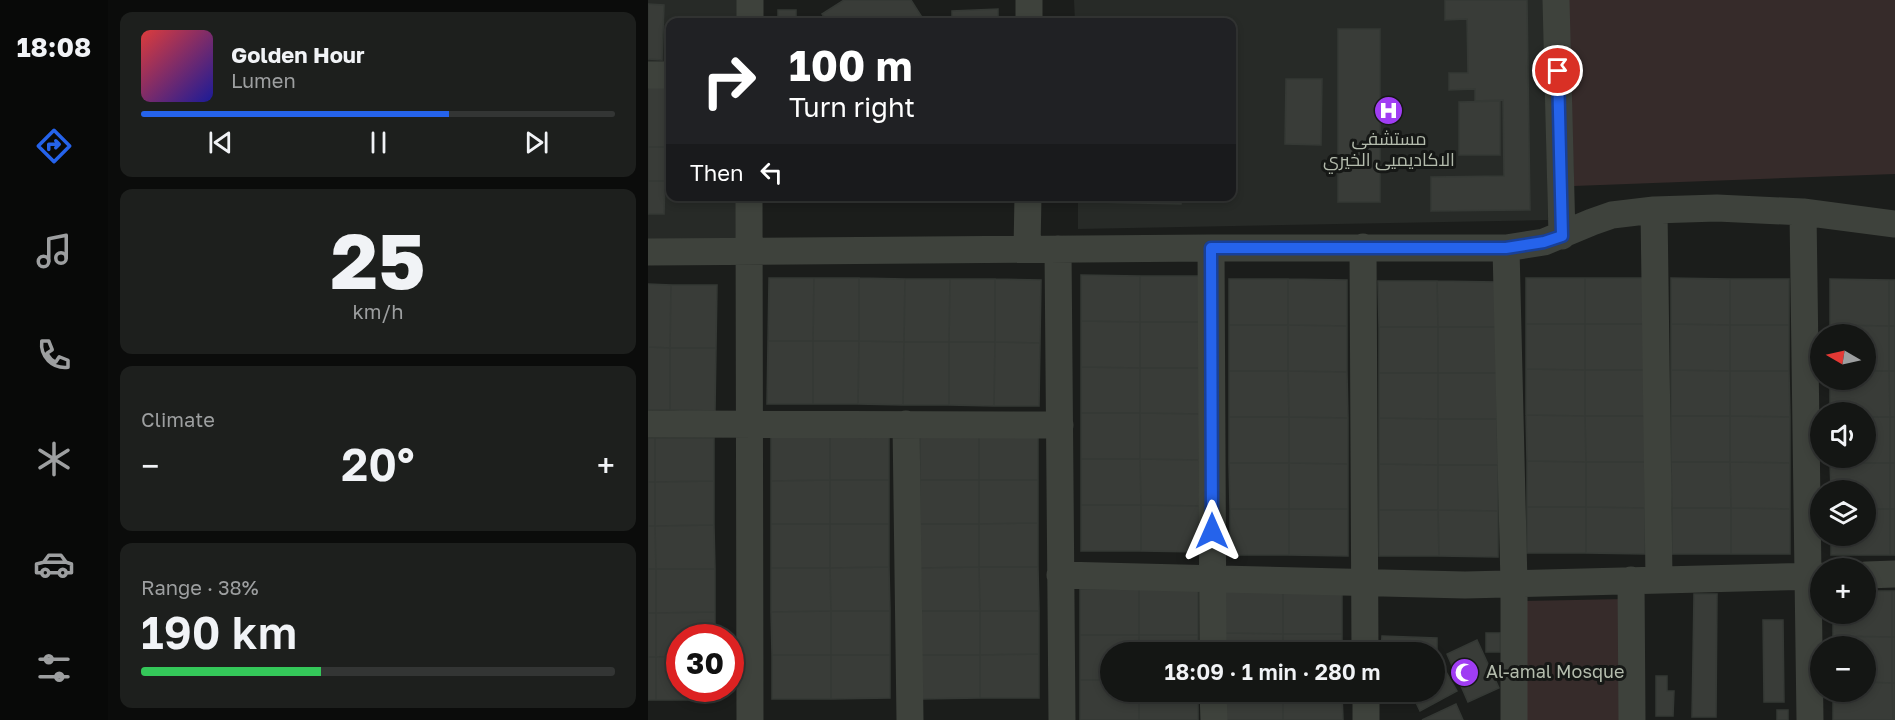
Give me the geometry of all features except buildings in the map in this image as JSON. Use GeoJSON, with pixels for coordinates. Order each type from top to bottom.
{"type":"FeatureCollection","features":[{"type":"Feature","properties":{"kind":"street"},"geometry":{"type":"LineString","coordinates":[[750,0],[750,18]]}},
{"type":"Feature","properties":{"kind":"street"},"geometry":{"type":"LineString","coordinates":[[1029,0],[1029,18]]}},
{"type":"Feature","properties":{"kind":"street"},"geometry":{"type":"LineString","coordinates":[[1556,0],[1562,236]]}},
{"type":"Feature","properties":{"kind":"street"},"geometry":{"type":"LineString","coordinates":[[648,75],[666,75]]}},
{"type":"Feature","properties":{"kind":"street"},"geometry":{"type":"LineString","coordinates":[[749,201],[750,720]]}},
{"type":"Feature","properties":{"kind":"street"},"geometry":{"type":"LineString","coordinates":[[1028,201],[1028,249]]}},
{"type":"Feature","properties":{"kind":"street"},"geometry":{"type":"LineString","coordinates":[[648,252],[1506,248],[1536,244],[1562,236],[1612,215],[1654,210],[1717,208],[1803,212],[1895,224]]}},
{"type":"Feature","properties":{"kind":"street"},"geometry":{"type":"LineString","coordinates":[[1654,210],[1659,579]]}},
{"type":"Feature","properties":{"kind":"street"},"geometry":{"type":"LineString","coordinates":[[1803,212],[1814,558]]}},
{"type":"Feature","properties":{"kind":"street"},"geometry":{"type":"LineString","coordinates":[[1364,247],[1365,642]]}},
{"type":"Feature","properties":{"kind":"street"},"geometry":{"type":"LineString","coordinates":[[1211,248],[1213,642]]}},
{"type":"Feature","properties":{"kind":"street"},"geometry":{"type":"LineString","coordinates":[[1506,248],[1515,720]]}},
{"type":"Feature","properties":{"kind":"street"},"geometry":{"type":"LineString","coordinates":[[1058,249],[1062,720]]}},
{"type":"Feature","properties":{"kind":"street"},"geometry":{"type":"LineString","coordinates":[[648,424],[1060,425]]}},
{"type":"Feature","properties":{"kind":"street"},"geometry":{"type":"LineString","coordinates":[[906,424],[910,720]]}},
{"type":"Feature","properties":{"kind":"street"},"geometry":{"type":"LineString","coordinates":[[1876,575],[1895,574]]}},
{"type":"Feature","properties":{"kind":"street"},"geometry":{"type":"LineString","coordinates":[[1060,575],[1365,583],[1514,584],[1810,577]]}},
{"type":"Feature","properties":{"kind":"street"},"geometry":{"type":"LineString","coordinates":[[1631,580],[1632,720]]}},
{"type":"Feature","properties":{"kind":"street"},"geometry":{"type":"LineString","coordinates":[[1810,720],[1813,624]]}},
{"type":"Feature","properties":{"kind":"street"},"geometry":{"type":"LineString","coordinates":[[1213,702],[1214,720]]}},
{"type":"Feature","properties":{"kind":"street"},"geometry":{"type":"LineString","coordinates":[[1366,702],[1366,720]]}},
{"type":"Feature","properties":{"kind":"shaded area"},"geometry":{"type":"Polygon","coordinates":[[[648,0],[737,0],[737,18],[666,18],[666,201],[738,201],[738,241],[648,241],[648,0]]]}},
{"type":"Feature","properties":{"kind":"shaded area","name":"مستشفى الاكاديميى الخيري"},"geometry":{"type":"Polygon","coordinates":[[[1074,0],[1544,0],[1548,220],[1078,229],[1078,201],[1236,201],[1236,18],[1075,18],[1074,0]]]}},
{"type":"Feature","properties":{"kind":"shaded area"},"geometry":{"type":"Polygon","coordinates":[[[1567,0],[1895,0],[1895,174],[1574,186],[1567,0]]]}},
{"type":"Feature","properties":{"kind":"shaded area"},"geometry":{"type":"Polygon","coordinates":[[[1625,599],[1625,720],[1519,720],[1518,601],[1625,599]]]}},
{"type":"Feature","properties":{"kind":"place","name":"مستشفى الاكاديميى الخيري"},"geometry":{"type":"Point","coordinates":[1389,110]}},
{"type":"Feature","properties":{"kind":"place","name":"Al-amal Mosque"},"geometry":{"type":"Point","coordinates":[1465,672]}},
{"type":"Feature","properties":{"kind":"route"},"geometry":{"type":"LineString","coordinates":[[1212,531],[1211,248],[1506,248],[1527,246],[1562,236],[1558,71]]}}]}
